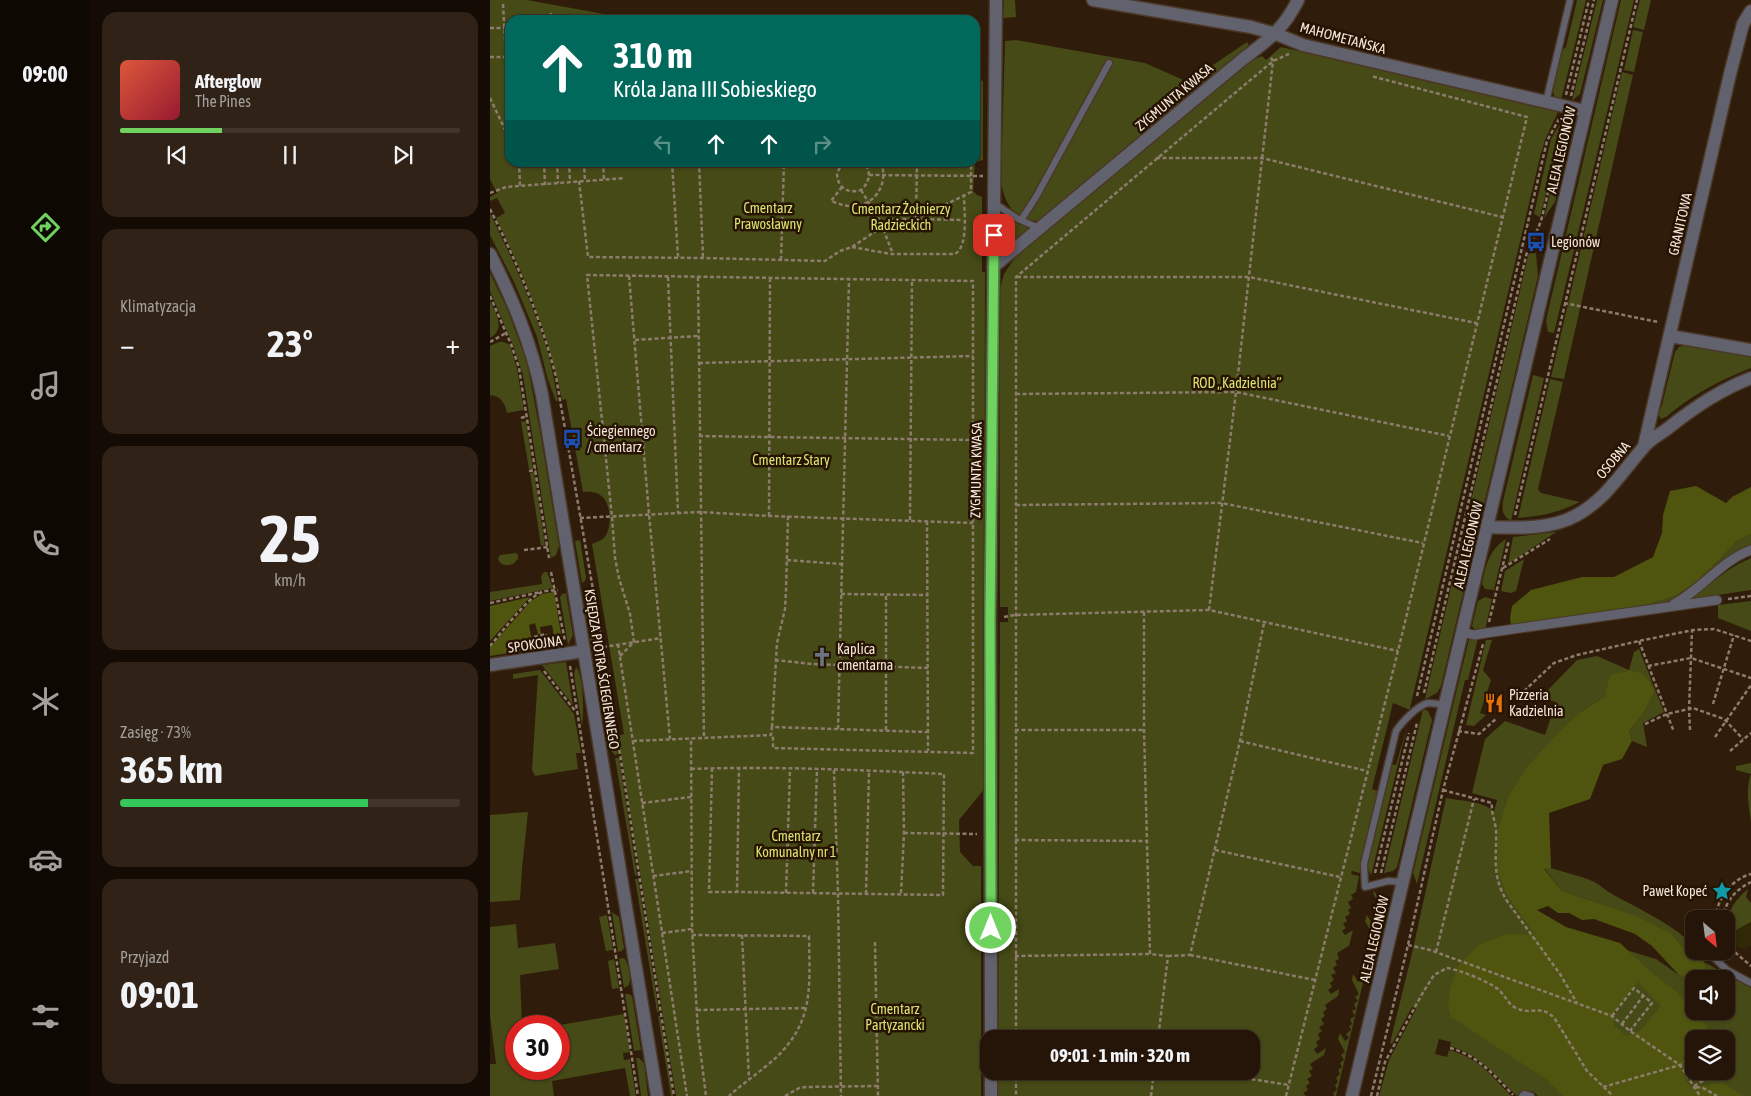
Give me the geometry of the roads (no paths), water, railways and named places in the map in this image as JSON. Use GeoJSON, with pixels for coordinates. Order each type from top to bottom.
{"type":"FeatureCollection","features":[{"type":"Feature","properties":{"kind":"street"},"geometry":{"type":"LineString","coordinates":[[994,267],[996,0]]}},
{"type":"Feature","properties":{"kind":"street","name":"MAHOMETAŃSKA"},"geometry":{"type":"LineString","coordinates":[[1093,0],[1251,28],[1276,34],[1302,45],[1585,111]]}},
{"type":"Feature","properties":{"kind":"street","name":"ZYGMUNTA KWASA"},"geometry":{"type":"LineString","coordinates":[[991,1030],[990,619],[994,267],[1243,59],[1276,34],[1298,0]]}},
{"type":"Feature","properties":{"kind":"street","name":"ALEJA LEGIONÓW"},"geometry":{"type":"LineString","coordinates":[[1352,1096],[1612,0]]}},
{"type":"Feature","properties":{"kind":"street","name":"GRANITOWA"},"geometry":{"type":"LineString","coordinates":[[1644,446],[1734,57],[1743,24],[1751,11]]}},
{"type":"Feature","properties":{"kind":"street","name":"KSIĘDZA PIOTRA ŚCIEGIENNEGO"},"geometry":{"type":"LineString","coordinates":[[490,254],[514,303],[536,365],[547,422],[656,1096]]}},
{"type":"Feature","properties":{"kind":"street"},"geometry":{"type":"LineString","coordinates":[[1671,331],[1751,350]]}},
{"type":"Feature","properties":{"kind":"street","name":"OSOBNA"},"geometry":{"type":"LineString","coordinates":[[1487,527],[1512,528],[1550,525],[1576,516],[1596,503],[1622,475],[1644,446],[1707,398],[1751,378]]}},
{"type":"Feature","properties":{"kind":"street"},"geometry":{"type":"LineString","coordinates":[[1668,607],[1689,596],[1734,558],[1751,550]]}},
{"type":"Feature","properties":{"kind":"street"},"geometry":{"type":"LineString","coordinates":[[1462,632],[1480,634],[1717,600]]}},
{"type":"Feature","properties":{"kind":"street","name":"SPOKOJNA"},"geometry":{"type":"LineString","coordinates":[[490,666],[584,651]]}},
{"type":"Feature","properties":{"kind":"street"},"geometry":{"type":"LineString","coordinates":[[991,1080],[991,1096]]}},
{"type":"Feature","properties":{"kind":"lane"},"geometry":{"type":"LineString","coordinates":[[1546,102],[1570,0]]}},
{"type":"Feature","properties":{"kind":"lane"},"geometry":{"type":"LineString","coordinates":[[1021,220],[1036,197],[1109,63]]}},
{"type":"Feature","properties":{"kind":"lane"},"geometry":{"type":"LineString","coordinates":[[994,203],[1021,220],[1040,228]]}},
{"type":"Feature","properties":{"kind":"lane"},"geometry":{"type":"LineString","coordinates":[[1403,882],[1388,881],[1365,887],[1364,867],[1396,731],[1421,706],[1427,703],[1445,705]]}},
{"type":"Feature","properties":{"kind":"lane"},"geometry":{"type":"LineString","coordinates":[[1716,960],[1727,970],[1751,983]]}},
{"type":"Feature","properties":{"kind":"lane"},"geometry":{"type":"LineString","coordinates":[[1522,1096],[1524,1094],[1532,1096]]}},
{"type":"Feature","properties":{"kind":"place","name":"Legionów"},"geometry":{"type":"Point","coordinates":[1536,242]}},
{"type":"Feature","properties":{"kind":"place","name":"Ściegiennego / cmentarz"},"geometry":{"type":"Point","coordinates":[572,439]}},
{"type":"Feature","properties":{"kind":"place","name":"Kaplica cmentarna"},"geometry":{"type":"Point","coordinates":[822,657]}},
{"type":"Feature","properties":{"kind":"place","name":"Pizzeria Kadzielnia"},"geometry":{"type":"Point","coordinates":[1494,703]}},
{"type":"Feature","properties":{"kind":"place","name":"Paweł Kopeć"},"geometry":{"type":"Point","coordinates":[1722,891]}},
{"type":"Feature","properties":{"kind":"park label","name":"Cmentarz Prawosławny"},"geometry":{"type":"Point","coordinates":[768,216]}},
{"type":"Feature","properties":{"kind":"park label","name":"Cmentarz Żołnierzy Radzieckich"},"geometry":{"type":"Point","coordinates":[901,217]}},
{"type":"Feature","properties":{"kind":"park label","name":"ROD „Kadzielnia”"},"geometry":{"type":"Point","coordinates":[1237,383]}},
{"type":"Feature","properties":{"kind":"park label","name":"Cmentarz Stary"},"geometry":{"type":"Point","coordinates":[791,460]}},
{"type":"Feature","properties":{"kind":"park label","name":"Cmentarz Komunalny nr 1"},"geometry":{"type":"Point","coordinates":[796,844]}},
{"type":"Feature","properties":{"kind":"park label","name":"Cmentarz Partyzancki"},"geometry":{"type":"Point","coordinates":[895,1018]}}]}
